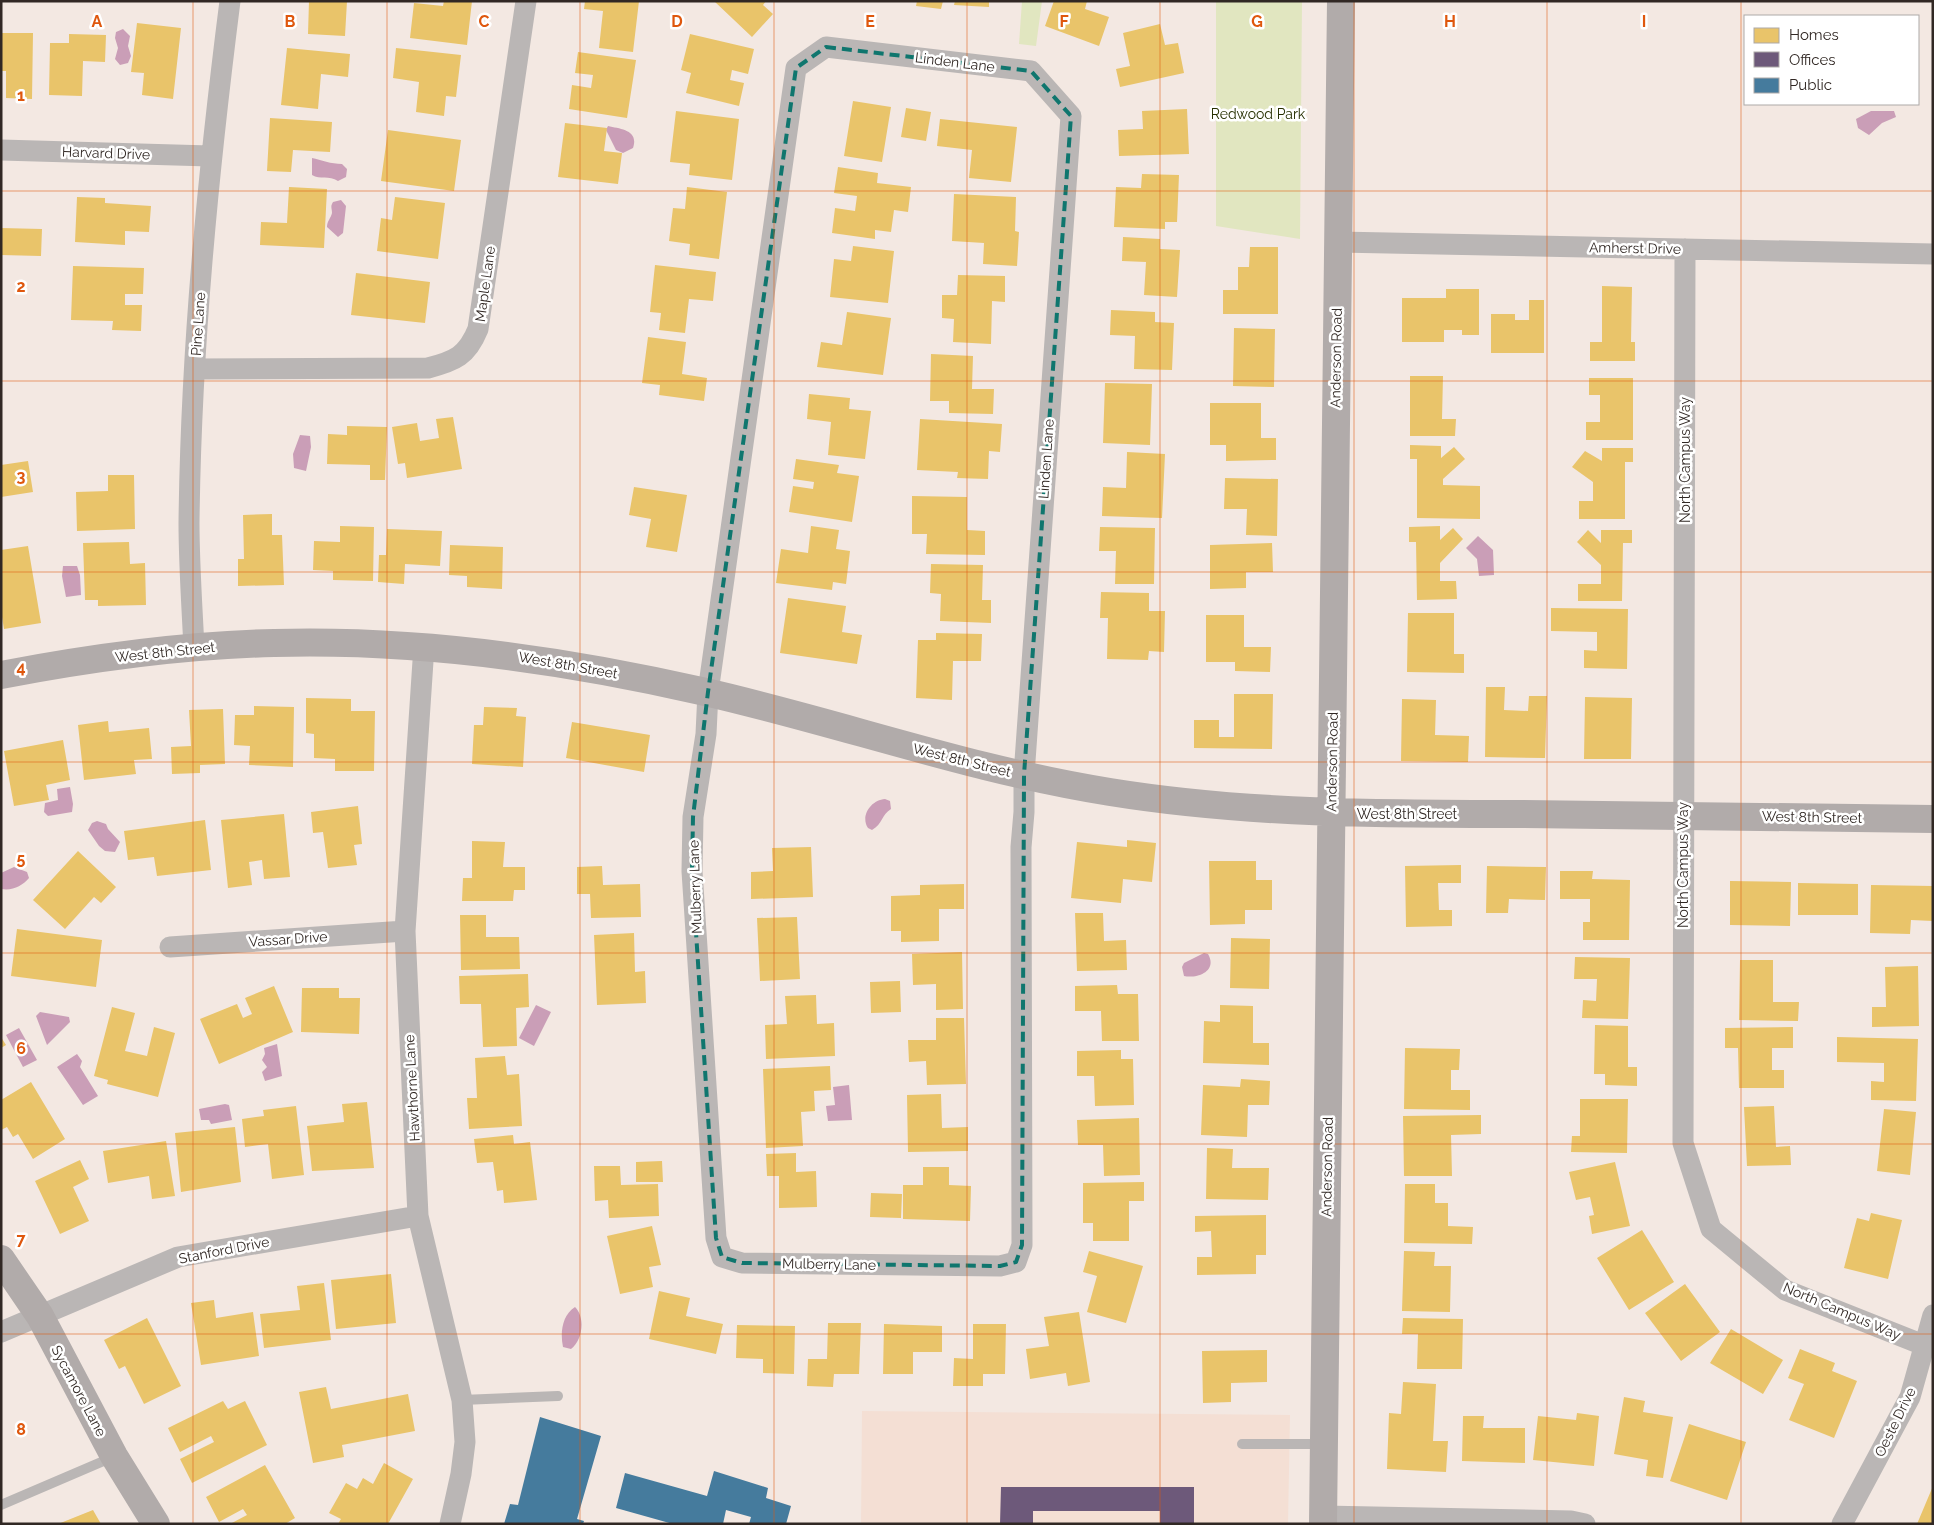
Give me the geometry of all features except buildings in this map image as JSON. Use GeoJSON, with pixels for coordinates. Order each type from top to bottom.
{"type":"FeatureCollection","features":[{"type":"Feature","properties":{"kind":"street","name":"Pine Lane"},"geometry":{"type":"LineString","coordinates":[[194,648],[189,524],[195,369],[210,156],[230,1]]}},
{"type":"Feature","properties":{"kind":"street","name":"Maple Lane"},"geometry":{"type":"LineString","coordinates":[[195,369],[428,368],[454,361],[471,345],[478,329],[526,1]]}},
{"type":"Feature","properties":{"kind":"street","name":"Anderson Road"},"geometry":{"type":"LineString","coordinates":[[1323,1520],[1341,1]]}},
{"type":"Feature","properties":{"kind":"street","name":"Linden Lane"},"geometry":{"type":"LineString","coordinates":[[708,692],[796,68],[826,47],[1031,71],[1071,116],[1024,775]]}},
{"type":"Feature","properties":{"kind":"street","name":"Harvard Drive"},"geometry":{"type":"LineString","coordinates":[[1,150],[210,156]]}},
{"type":"Feature","properties":{"kind":"street","name":"Amherst Drive"},"geometry":{"type":"LineString","coordinates":[[1338,242],[1933,254]]}},
{"type":"Feature","properties":{"kind":"street","name":"North Campus Way"},"geometry":{"type":"LineString","coordinates":[[1685,249],[1683,1143],[1711,1229],[1786,1290],[1926,1346]]}},
{"type":"Feature","properties":{"kind":"street","name":"West 8th Street"},"geometry":{"type":"LineString","coordinates":[[1,676],[108,658],[194,648],[273,643],[424,646],[512,655],[602,670],[708,692],[886,741],[1024,775],[1109,792],[1186,802],[1332,814],[1684,815],[1933,819]]}},
{"type":"Feature","properties":{"kind":"street","name":"Hawthorne Lane"},"geometry":{"type":"LineString","coordinates":[[424,646],[405,931],[418,1216],[462,1400],[465,1442],[462,1474],[450,1524]]}},
{"type":"Feature","properties":{"kind":"street","name":"Mulberry Lane"},"geometry":{"type":"LineString","coordinates":[[708,692],[706,734],[694,817],[692,871],[716,1238],[722,1257],[742,1263],[1000,1266],[1016,1262],[1022,1245],[1021,847],[1024,812],[1024,775]]}},
{"type":"Feature","properties":{"kind":"street","name":"Vassar Drive"},"geometry":{"type":"LineString","coordinates":[[170,947],[405,931]]}},
{"type":"Feature","properties":{"kind":"street","name":"Stanford Drive"},"geometry":{"type":"LineString","coordinates":[[1,1332],[178,1257],[418,1216]]}},
{"type":"Feature","properties":{"kind":"street","name":"Sycamore Lane"},"geometry":{"type":"LineString","coordinates":[[1,1259],[40,1316],[114,1456],[156,1524]]}},
{"type":"Feature","properties":{"kind":"street","name":"Oeste Drive"},"geometry":{"type":"LineString","coordinates":[[1842,1524],[1910,1397],[1926,1346],[1933,1315]]}},
{"type":"Feature","properties":{"kind":"street"},"geometry":{"type":"LineString","coordinates":[[1323,1520],[1571,1521],[1585,1524]]}},
{"type":"Feature","properties":{"kind":"lane"},"geometry":{"type":"LineString","coordinates":[[462,1400],[558,1396]]}},
{"type":"Feature","properties":{"kind":"lane"},"geometry":{"type":"LineString","coordinates":[[1242,1444],[1324,1444]]}},
{"type":"Feature","properties":{"kind":"lane"},"geometry":{"type":"LineString","coordinates":[[1,1505],[114,1456]]}},
{"type":"Feature","properties":{"kind":"highlighted area"},"geometry":{"type":"Polygon","coordinates":[[[826,47],[1031,71],[1071,116],[1024,775],[1022,1245],[1016,1262],[1000,1266],[742,1263],[722,1257],[716,1238],[692,871],[693,817],[708,692],[796,68],[826,47]]]}},
{"type":"Feature","properties":{"kind":"shaded area"},"geometry":{"type":"Polygon","coordinates":[[[123,29],[130,36],[128,46],[131,56],[128,63],[120,65],[115,59],[118,48],[115,38],[116,32],[123,29]]]}},
{"type":"Feature","properties":{"kind":"shaded area"},"geometry":{"type":"Polygon","coordinates":[[[1871,111],[1894,111],[1896,117],[1882,123],[1869,135],[1858,128],[1856,119],[1871,111]]]}},
{"type":"Feature","properties":{"kind":"shaded area"},"geometry":{"type":"Polygon","coordinates":[[[608,126],[628,131],[633,137],[633,148],[623,153],[616,150],[606,130],[608,126]]]}},
{"type":"Feature","properties":{"kind":"shaded area"},"geometry":{"type":"Polygon","coordinates":[[[312,158],[342,164],[347,169],[346,177],[338,181],[312,175],[312,158]]]}},
{"type":"Feature","properties":{"kind":"shaded area"},"geometry":{"type":"Polygon","coordinates":[[[341,200],[346,206],[343,233],[338,237],[327,227],[332,213],[331,206],[333,202],[341,200]]]}},
{"type":"Feature","properties":{"kind":"shaded area"},"geometry":{"type":"Polygon","coordinates":[[[300,435],[310,436],[311,447],[306,471],[294,468],[293,454],[300,435]]]}},
{"type":"Feature","properties":{"kind":"shaded area"},"geometry":{"type":"Polygon","coordinates":[[[1478,536],[1493,550],[1494,575],[1479,576],[1477,559],[1466,548],[1478,536]]]}},
{"type":"Feature","properties":{"kind":"shaded area"},"geometry":{"type":"Polygon","coordinates":[[[63,566],[77,566],[80,575],[81,595],[66,597],[62,576],[63,566]]]}},
{"type":"Feature","properties":{"kind":"shaded area"},"geometry":{"type":"Polygon","coordinates":[[[70,787],[73,804],[72,812],[48,816],[44,812],[45,803],[58,800],[57,789],[70,787]]]}},
{"type":"Feature","properties":{"kind":"shaded area"},"geometry":{"type":"Polygon","coordinates":[[[885,799],[890,801],[891,809],[885,814],[876,828],[872,830],[868,828],[865,819],[868,809],[875,802],[885,799]]]}},
{"type":"Feature","properties":{"kind":"shaded area"},"geometry":{"type":"Polygon","coordinates":[[[97,821],[106,824],[120,842],[115,852],[105,851],[99,846],[88,830],[92,823],[97,821]]]}},
{"type":"Feature","properties":{"kind":"shaded area"},"geometry":{"type":"Polygon","coordinates":[[[14,867],[27,872],[29,878],[17,887],[1,889],[1,873],[14,867]]]}},
{"type":"Feature","properties":{"kind":"shaded area"},"geometry":{"type":"Polygon","coordinates":[[[1204,953],[1208,954],[1210,960],[1208,969],[1200,975],[1184,976],[1182,967],[1184,963],[1204,953]]]}},
{"type":"Feature","properties":{"kind":"shaded area"},"geometry":{"type":"Polygon","coordinates":[[[536,1005],[551,1012],[534,1046],[519,1038],[536,1005]]]}},
{"type":"Feature","properties":{"kind":"shaded area"},"geometry":{"type":"Polygon","coordinates":[[[40,1012],[69,1017],[70,1022],[47,1045],[36,1016],[40,1012]]]}},
{"type":"Feature","properties":{"kind":"shaded area"},"geometry":{"type":"Polygon","coordinates":[[[19,1028],[37,1060],[23,1067],[6,1035],[19,1028]]]}},
{"type":"Feature","properties":{"kind":"shaded area"},"geometry":{"type":"Polygon","coordinates":[[[277,1044],[282,1076],[265,1081],[262,1072],[267,1067],[262,1060],[265,1054],[264,1048],[277,1044]]]}},
{"type":"Feature","properties":{"kind":"shaded area"},"geometry":{"type":"Polygon","coordinates":[[[77,1054],[82,1061],[80,1067],[98,1096],[83,1105],[57,1067],[77,1054]]]}},
{"type":"Feature","properties":{"kind":"shaded area"},"geometry":{"type":"Polygon","coordinates":[[[849,1085],[852,1120],[828,1121],[826,1106],[835,1105],[833,1087],[849,1085]]]}},
{"type":"Feature","properties":{"kind":"shaded area"},"geometry":{"type":"Polygon","coordinates":[[[225,1104],[229,1105],[232,1120],[211,1124],[209,1120],[201,1120],[199,1109],[225,1104]]]}},
{"type":"Feature","properties":{"kind":"shaded area"},"geometry":{"type":"Polygon","coordinates":[[[575,1307],[581,1317],[581,1329],[578,1341],[571,1349],[563,1347],[562,1330],[567,1315],[575,1307]]]}},
{"type":"Feature","properties":{"kind":"shaded area"},"geometry":{"type":"Polygon","coordinates":[[[862,1411],[1290,1415],[1288,1524],[861,1524],[862,1411]]]}},
{"type":"Feature","properties":{"kind":"green space"},"geometry":{"type":"Polygon","coordinates":[[[1022,1],[1042,1],[1036,46],[1019,44],[1022,1]]]}},
{"type":"Feature","properties":{"kind":"green space","name":"Redwood Park"},"geometry":{"type":"Polygon","coordinates":[[[1216,1],[1302,1],[1300,239],[1216,226],[1216,1]]]}}]}
